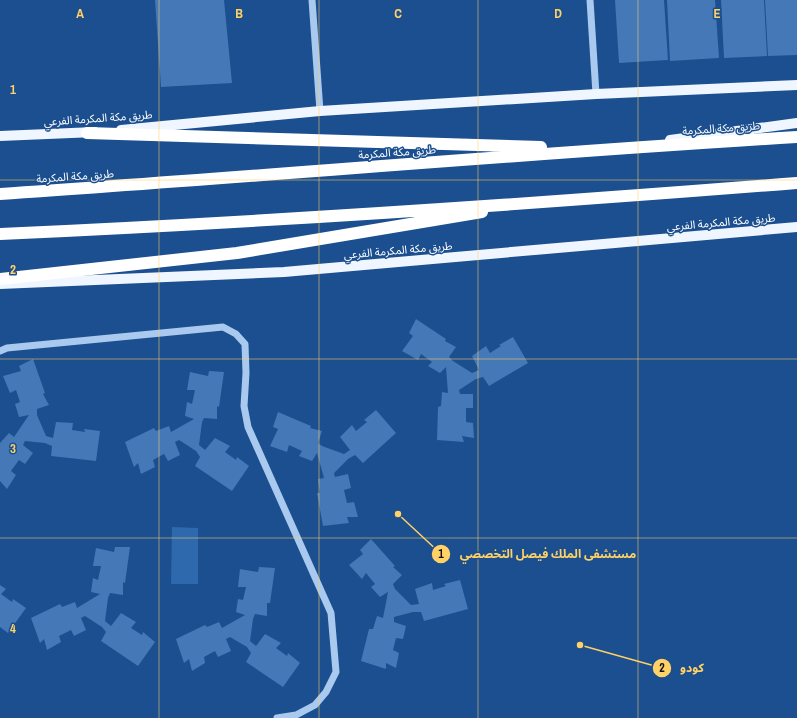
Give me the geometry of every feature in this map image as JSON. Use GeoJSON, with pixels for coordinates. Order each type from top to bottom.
{"type":"FeatureCollection","features":[{"type":"Feature","properties":{"kind":"highway"},"geometry":{"type":"LineString","coordinates":[[87,133],[603,149]]}},
{"type":"Feature","properties":{"kind":"highway","name":"طريق مكة المكرمة"},"geometry":{"type":"LineString","coordinates":[[0,194],[166,183],[603,149],[797,137]]}},
{"type":"Feature","properties":{"kind":"highway"},"geometry":{"type":"LineString","coordinates":[[0,234],[150,227],[551,201],[797,183]]}},
{"type":"Feature","properties":{"kind":"highway"},"geometry":{"type":"LineString","coordinates":[[0,280],[237,253],[551,201]]}},
{"type":"Feature","properties":{"kind":"main road","name":"طريق مكة المكرمة الفرعي"},"geometry":{"type":"LineString","coordinates":[[0,136],[87,133],[320,111],[596,94],[797,85]]}},
{"type":"Feature","properties":{"kind":"main road"},"geometry":{"type":"LineString","coordinates":[[603,149],[797,123]]}},
{"type":"Feature","properties":{"kind":"main road"},"geometry":{"type":"LineString","coordinates":[[736,188],[797,187]]}},
{"type":"Feature","properties":{"kind":"main road","name":"طريق مكة المكرمة الفرعي"},"geometry":{"type":"LineString","coordinates":[[0,284],[284,272],[797,227]]}},
{"type":"Feature","properties":{"kind":"street"},"geometry":{"type":"LineString","coordinates":[[312,0],[320,111]]}},
{"type":"Feature","properties":{"kind":"street"},"geometry":{"type":"LineString","coordinates":[[590,0],[596,94]]}},
{"type":"Feature","properties":{"kind":"street"},"geometry":{"type":"LineString","coordinates":[[0,351],[7,348],[223,327],[236,334],[245,344],[246,373],[244,406],[248,427],[331,614],[334,642],[336,672],[326,692],[315,705],[296,715],[277,718]]}},
{"type":"Feature","properties":{"kind":"shaded area"},"geometry":{"type":"Polygon","coordinates":[[[172,527],[198,528],[198,584],[171,584],[172,527]]]}},
{"type":"Feature","properties":{"kind":"building"},"geometry":{"type":"Polygon","coordinates":[[[155,0],[224,0],[232,83],[161,87],[155,0]]]}},
{"type":"Feature","properties":{"kind":"building"},"geometry":{"type":"Polygon","coordinates":[[[615,0],[664,0],[668,60],[619,63],[615,0]]]}},
{"type":"Feature","properties":{"kind":"building"},"geometry":{"type":"Polygon","coordinates":[[[667,0],[715,0],[719,58],[670,61],[667,0]]]}},
{"type":"Feature","properties":{"kind":"building"},"geometry":{"type":"Polygon","coordinates":[[[721,0],[764,0],[767,56],[724,58],[721,0]]]}},
{"type":"Feature","properties":{"kind":"building"},"geometry":{"type":"Polygon","coordinates":[[[765,0],[797,0],[797,55],[768,56],[765,0]]]}},
{"type":"Feature","properties":{"kind":"building"},"geometry":{"type":"Polygon","coordinates":[[[416,319],[446,339],[445,341],[456,347],[449,357],[472,373],[479,370],[472,356],[486,346],[490,353],[501,346],[499,345],[513,337],[528,363],[489,386],[483,377],[476,379],[459,390],[460,394],[473,394],[473,408],[466,408],[466,422],[473,423],[474,438],[462,436],[464,442],[437,440],[438,407],[441,406],[442,392],[448,393],[446,367],[440,373],[428,366],[432,362],[421,354],[418,360],[402,351],[413,336],[409,333],[416,319]]]}},
{"type":"Feature","properties":{"kind":"building"},"geometry":{"type":"Polygon","coordinates":[[[33,359],[45,393],[43,394],[49,405],[37,409],[37,415],[46,436],[53,438],[56,422],[73,423],[72,430],[85,432],[84,429],[100,431],[96,461],[51,456],[52,446],[45,443],[25,441],[23,445],[33,453],[25,464],[19,460],[11,471],[16,475],[7,489],[0,481],[0,443],[9,433],[14,437],[29,415],[19,417],[15,404],[20,402],[16,390],[10,393],[3,376],[21,371],[19,366],[33,359]]]}},
{"type":"Feature","properties":{"kind":"building"},"geometry":{"type":"Polygon","coordinates":[[[209,371],[224,372],[219,407],[217,406],[217,419],[204,418],[202,422],[199,445],[205,450],[215,438],[230,446],[225,452],[236,460],[237,457],[249,466],[232,491],[195,466],[200,457],[196,451],[179,440],[175,442],[180,455],[168,461],[164,454],[153,460],[155,467],[141,474],[138,463],[134,467],[125,442],[154,428],[156,431],[169,426],[171,432],[194,419],[185,416],[187,402],[192,404],[195,390],[187,390],[190,372],[208,376],[209,371]]]}},
{"type":"Feature","properties":{"kind":"building"},"geometry":{"type":"Polygon","coordinates":[[[376,410],[396,433],[363,463],[355,455],[348,459],[334,473],[335,477],[348,474],[351,488],[344,490],[347,503],[354,502],[358,517],[347,517],[349,523],[323,526],[317,493],[320,493],[318,479],[324,478],[317,453],[312,461],[299,456],[302,451],[289,445],[287,452],[270,446],[278,429],[273,427],[278,412],[311,426],[310,428],[322,431],[318,443],[322,446],[344,454],[350,450],[340,437],[352,425],[356,431],[367,422],[364,420],[376,410]]]}},
{"type":"Feature","properties":{"kind":"building"},"geometry":{"type":"Polygon","coordinates":[[[371,539],[395,566],[393,567],[402,575],[393,584],[395,589],[411,605],[419,604],[415,589],[432,583],[433,590],[446,586],[444,584],[460,580],[468,609],[424,621],[421,612],[413,612],[394,617],[394,622],[406,626],[403,639],[396,638],[393,650],[399,653],[396,668],[386,663],[386,669],[361,661],[369,629],[373,629],[377,616],[383,618],[388,592],[380,597],[371,587],[375,584],[366,573],[362,579],[349,565],[363,554],[360,550],[371,539]]]}},
{"type":"Feature","properties":{"kind":"building"},"geometry":{"type":"Polygon","coordinates":[[[115,547],[130,547],[125,583],[123,582],[123,595],[110,593],[105,621],[111,626],[121,613],[136,622],[131,628],[142,635],[143,632],[155,642],[138,666],[101,641],[106,632],[102,627],[85,616],[81,618],[86,630],[74,636],[71,630],[59,636],[61,642],[47,650],[44,639],[40,643],[31,618],[60,604],[62,607],[75,602],[77,608],[100,594],[91,592],[93,578],[98,580],[101,566],[93,566],[96,548],[114,552],[115,547]]]}},
{"type":"Feature","properties":{"kind":"building"},"geometry":{"type":"Polygon","coordinates":[[[259,567],[275,568],[270,603],[267,603],[267,616],[255,614],[250,641],[256,646],[265,634],[281,643],[276,648],[287,656],[288,653],[300,663],[283,687],[246,662],[251,653],[247,647],[230,637],[226,639],[231,651],[218,657],[215,651],[204,657],[205,663],[192,671],[189,659],[184,663],[176,639],[205,625],[207,627],[219,622],[222,628],[245,615],[236,612],[238,599],[243,600],[246,587],[238,587],[240,569],[258,572],[259,567]]]}},
{"type":"Feature","properties":{"kind":"building"},"geometry":{"type":"Polygon","coordinates":[[[0,585],[6,589],[1,594],[12,602],[13,599],[26,608],[8,633],[0,627],[0,585]]]}},
{"type":"Feature","properties":{"kind":"place","name":"مستشفى الملك فيصل التخصصي"},"geometry":{"type":"Point","coordinates":[398,514]}},
{"type":"Feature","properties":{"kind":"place","name":"كودو"},"geometry":{"type":"Point","coordinates":[580,645]}}]}
